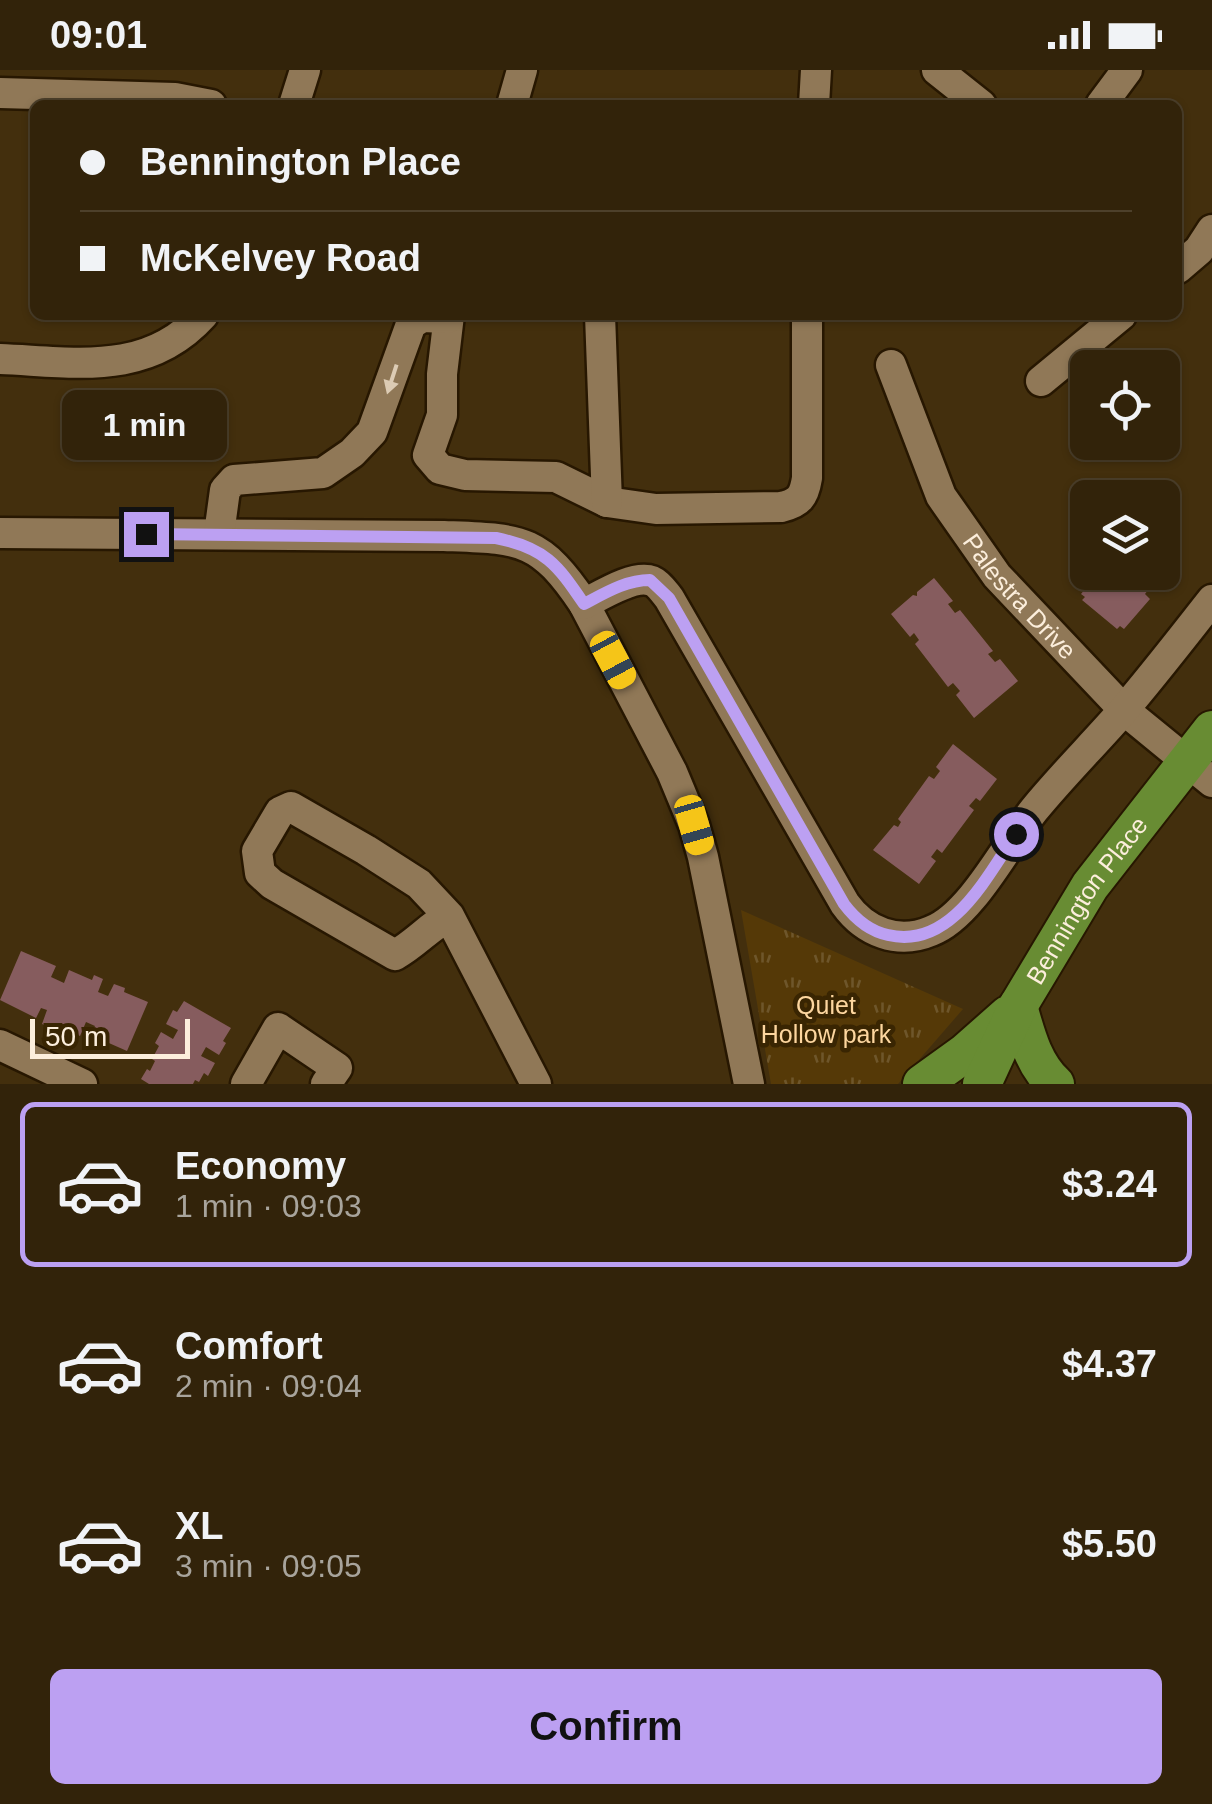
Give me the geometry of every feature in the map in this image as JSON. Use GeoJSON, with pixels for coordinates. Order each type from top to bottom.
{"type":"FeatureCollection","features":[{"type":"Feature","properties":{"kind":"main road","name":"Bennington Place"},"geometry":{"type":"LineString","coordinates":[[982,1084],[1018,1006],[1090,886],[1199,771],[1212,730]]}},
{"type":"Feature","properties":{"kind":"main road"},"geometry":{"type":"LineString","coordinates":[[922,1084],[965,1053],[1018,1006],[1028,1042],[1045,1075],[1055,1084]]}},
{"type":"Feature","properties":{"kind":"street"},"geometry":{"type":"LineString","coordinates":[[296,100],[305,70]]}},
{"type":"Feature","properties":{"kind":"street"},"geometry":{"type":"LineString","coordinates":[[513,100],[522,70]]}},
{"type":"Feature","properties":{"kind":"street"},"geometry":{"type":"LineString","coordinates":[[814,100],[816,70]]}},
{"type":"Feature","properties":{"kind":"street"},"geometry":{"type":"LineString","coordinates":[[937,70],[975,100]]}},
{"type":"Feature","properties":{"kind":"street"},"geometry":{"type":"LineString","coordinates":[[1105,100],[1127,70]]}},
{"type":"Feature","properties":{"kind":"street"},"geometry":{"type":"LineString","coordinates":[[0,93],[186,100]]}},
{"type":"Feature","properties":{"kind":"street"},"geometry":{"type":"LineString","coordinates":[[0,359],[98,362],[139,357],[175,341],[198,320]]}},
{"type":"Feature","properties":{"kind":"street"},"geometry":{"type":"LineString","coordinates":[[219,534],[224,490],[234,480],[323,473],[352,454],[372,432],[411,324],[417,320]]}},
{"type":"Feature","properties":{"kind":"street"},"geometry":{"type":"LineString","coordinates":[[448,320],[442,415],[428,455],[440,468],[465,475],[556,477],[607,502],[656,509],[780,507],[796,504],[804,495],[808,320]]}},
{"type":"Feature","properties":{"kind":"street"},"geometry":{"type":"LineString","coordinates":[[600,320],[607,502]]}},
{"type":"Feature","properties":{"kind":"street"},"geometry":{"type":"LineString","coordinates":[[1041,381],[1115,320]]}},
{"type":"Feature","properties":{"kind":"street","name":"Palestra Drive"},"geometry":{"type":"LineString","coordinates":[[891,365],[941,496],[997,576],[1124,710],[1199,771]]}},
{"type":"Feature","properties":{"kind":"street"},"geometry":{"type":"LineString","coordinates":[[0,533],[496,538],[522,543],[542,553],[584,604],[672,772],[694,825],[749,1084]]}},
{"type":"Feature","properties":{"kind":"street"},"geometry":{"type":"LineString","coordinates":[[584,604],[637,580],[650,580],[659,586],[844,904],[862,924],[899,937],[932,931],[964,908],[1034,810],[1124,710],[1212,600]]}},
{"type":"Feature","properties":{"kind":"street"},"geometry":{"type":"LineString","coordinates":[[449,916],[395,955],[272,884],[260,873],[258,851],[280,812],[291,807],[419,884],[449,916],[536,1084]]}},
{"type":"Feature","properties":{"kind":"street"},"geometry":{"type":"LineString","coordinates":[[246,1084],[278,1028],[337,1068],[326,1084]]}},
{"type":"Feature","properties":{"kind":"street"},"geometry":{"type":"LineString","coordinates":[[0,1044],[82,1084]]}},
{"type":"Feature","properties":{"kind":"green space","name":"Quiet Hollow park"},"geometry":{"type":"Polygon","coordinates":[[[741,910],[963,1009],[898,1084],[771,1084],[741,910]]]}},
{"type":"Feature","properties":{"kind":"building"},"geometry":{"type":"Polygon","coordinates":[[[934,578],[953,601],[948,604],[955,613],[960,610],[993,651],[988,654],[995,662],[1000,659],[1018,681],[974,718],[956,695],[960,691],[953,683],[948,687],[915,644],[919,640],[914,633],[910,637],[891,614],[934,578]]]}},
{"type":"Feature","properties":{"kind":"building"},"geometry":{"type":"Polygon","coordinates":[[[1084,590],[1148,590],[1145,594],[1150,599],[1124,629],[1117,629],[1082,600],[1085,597],[1081,594],[1084,590]]]}},
{"type":"Feature","properties":{"kind":"building"},"geometry":{"type":"Polygon","coordinates":[[[953,744],[997,779],[980,801],[976,798],[969,806],[974,810],[942,853],[937,849],[931,857],[936,861],[919,884],[873,850],[894,825],[898,827],[898,819],[929,776],[934,779],[940,771],[936,767],[953,744]]]}},
{"type":"Feature","properties":{"kind":"building"},"geometry":{"type":"Polygon","coordinates":[[[21,951],[56,966],[51,977],[64,983],[69,970],[92,980],[94,975],[103,979],[98,992],[108,996],[114,984],[148,1002],[127,1051],[89,1039],[95,1026],[86,1022],[80,1036],[60,1023],[57,1031],[42,1024],[47,1010],[41,1008],[36,1018],[0,1000],[21,951]]]}},
{"type":"Feature","properties":{"kind":"building"},"geometry":{"type":"Polygon","coordinates":[[[184,1001],[231,1028],[223,1041],[226,1043],[219,1055],[206,1047],[201,1056],[215,1063],[208,1076],[204,1073],[199,1082],[149,1084],[141,1079],[155,1061],[152,1059],[159,1046],[155,1043],[161,1032],[173,1039],[178,1030],[166,1024],[173,1010],[177,1012],[184,1001]]]}},
{"type":"Feature","properties":{"kind":"route"},"geometry":{"type":"LineString","coordinates":[[146,534],[496,538],[522,543],[542,553],[584,604],[624,584],[650,580],[669,598],[844,904],[874,931],[899,937],[917,936],[945,924],[964,908],[1016,834]]}}]}
